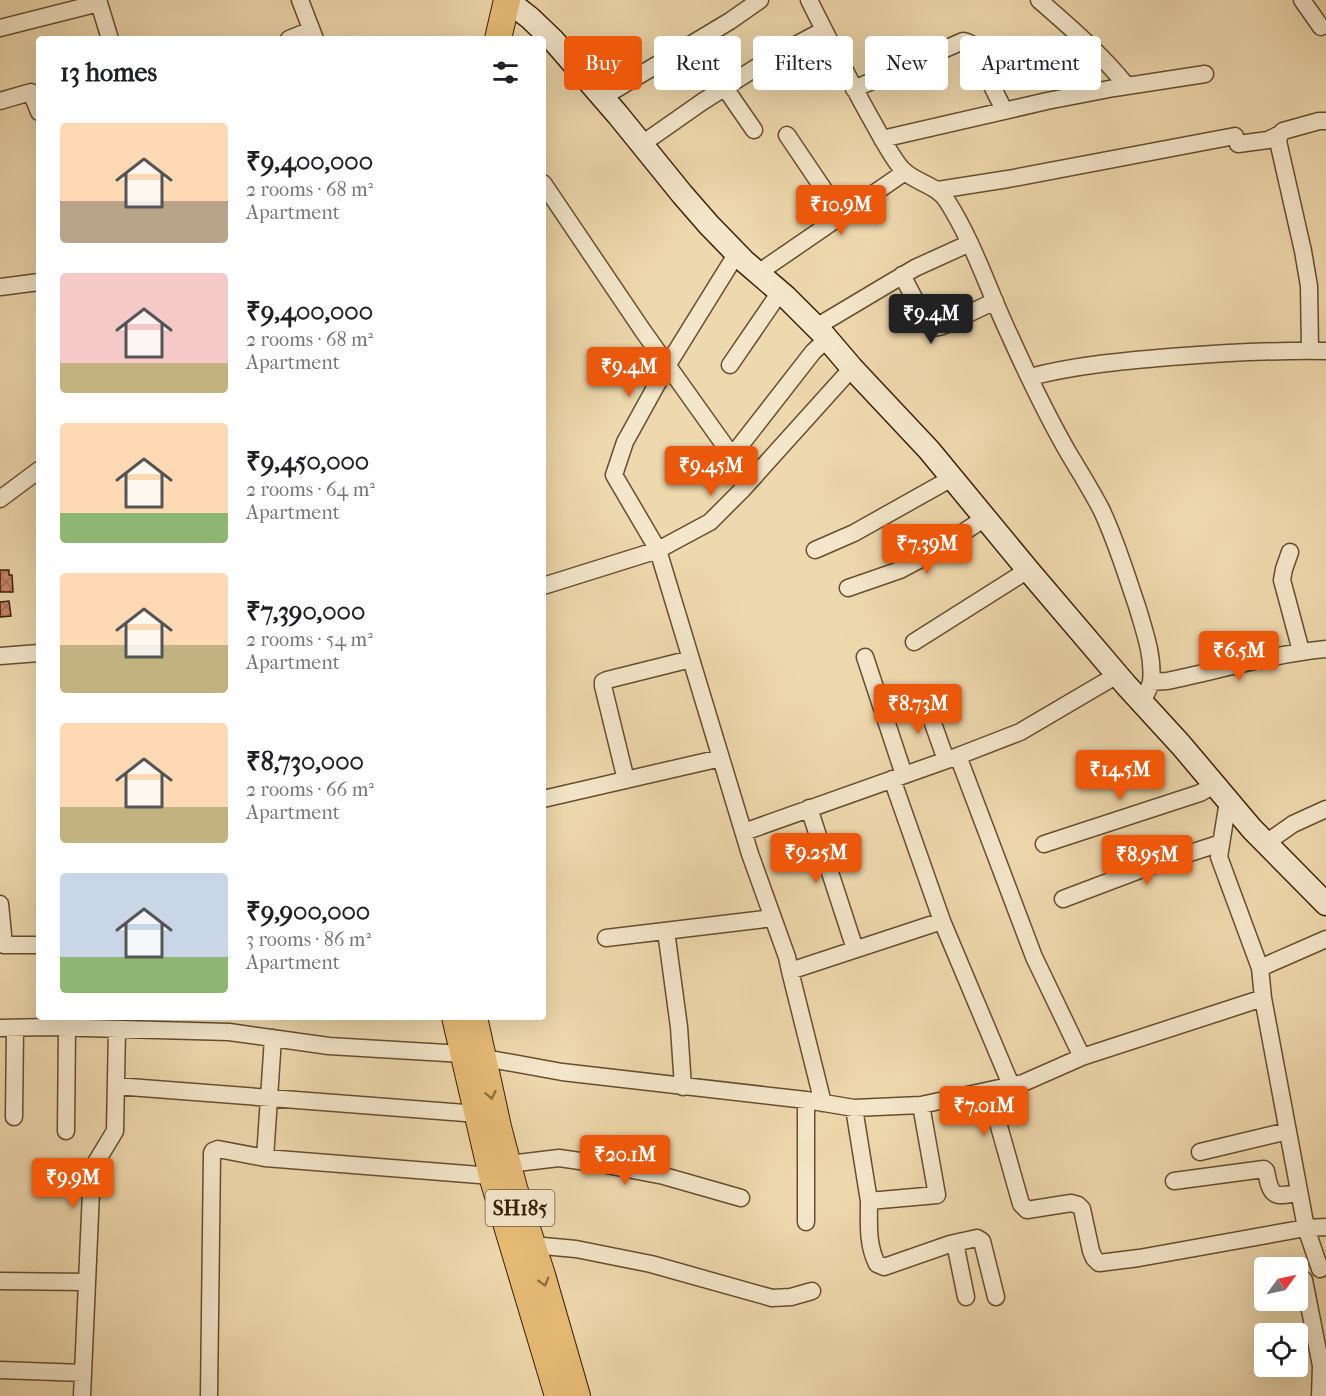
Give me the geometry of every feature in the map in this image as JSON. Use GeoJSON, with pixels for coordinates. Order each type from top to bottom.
{"type":"FeatureCollection","features":[{"type":"Feature","properties":{"kind":"main road"},"geometry":{"type":"LineString","coordinates":[[499,36],[507,0],[553,40],[603,97],[682,195],[736,253],[821,333],[929,450],[1117,675],[1146,692],[1228,801],[1266,843],[1324,899]]}},
{"type":"Feature","properties":{"kind":"main road","name":"SH185"},"geometry":{"type":"LineString","coordinates":[[456,1020],[474,1056],[498,1127],[500,1170],[558,1396]]}},
{"type":"Feature","properties":{"kind":"main road","name":"SH185"},"geometry":{"type":"LineString","coordinates":[[474,1020],[478,1114],[532,1245],[577,1396]]}},
{"type":"Feature","properties":{"kind":"street"},"geometry":{"type":"LineString","coordinates":[[300,0],[313,35]]}},
{"type":"Feature","properties":{"kind":"street"},"geometry":{"type":"LineString","coordinates":[[603,97],[730,21],[760,0]]}},
{"type":"Feature","properties":{"kind":"street"},"geometry":{"type":"LineString","coordinates":[[809,0],[882,140],[905,172],[938,190],[946,198],[970,243],[1009,336],[1069,453],[1102,511],[1145,632],[1151,665],[1146,692]]}},
{"type":"Feature","properties":{"kind":"street"},"geometry":{"type":"LineString","coordinates":[[1039,0],[1110,65],[1127,86]]}},
{"type":"Feature","properties":{"kind":"street"},"geometry":{"type":"LineString","coordinates":[[1302,0],[1322,27]]}},
{"type":"Feature","properties":{"kind":"street"},"geometry":{"type":"LineString","coordinates":[[0,28],[99,3],[109,36]]}},
{"type":"Feature","properties":{"kind":"street"},"geometry":{"type":"LineString","coordinates":[[741,78],[771,58],[824,30]]}},
{"type":"Feature","properties":{"kind":"street"},"geometry":{"type":"LineString","coordinates":[[854,89],[963,41],[971,44],[1004,110]]}},
{"type":"Feature","properties":{"kind":"street"},"geometry":{"type":"LineString","coordinates":[[882,140],[1047,100],[1205,74]]}},
{"type":"Feature","properties":{"kind":"street"},"geometry":{"type":"LineString","coordinates":[[642,144],[722,90]]}},
{"type":"Feature","properties":{"kind":"street"},"geometry":{"type":"LineString","coordinates":[[726,90],[754,130]]}},
{"type":"Feature","properties":{"kind":"street"},"geometry":{"type":"LineString","coordinates":[[0,101],[31,92],[36,104]]}},
{"type":"Feature","properties":{"kind":"street"},"geometry":{"type":"LineString","coordinates":[[938,190],[1237,140],[1268,140],[1284,131],[1326,121]]}},
{"type":"Feature","properties":{"kind":"street"},"geometry":{"type":"LineString","coordinates":[[1030,377],[1061,369],[1129,360],[1215,354],[1318,351],[1303,251],[1278,141],[1280,134]]}},
{"type":"Feature","properties":{"kind":"street"},"geometry":{"type":"LineString","coordinates":[[787,135],[841,215]]}},
{"type":"Feature","properties":{"kind":"street"},"geometry":{"type":"LineString","coordinates":[[758,273],[905,172]]}},
{"type":"Feature","properties":{"kind":"street"},"geometry":{"type":"LineString","coordinates":[[546,187],[636,322],[750,481]]}},
{"type":"Feature","properties":{"kind":"street"},"geometry":{"type":"LineString","coordinates":[[732,456],[813,352],[821,333],[902,275],[970,243]]}},
{"type":"Feature","properties":{"kind":"street"},"geometry":{"type":"LineString","coordinates":[[736,253],[624,442],[614,475],[658,549],[744,832],[787,957],[824,1103]]}},
{"type":"Feature","properties":{"kind":"street"},"geometry":{"type":"LineString","coordinates":[[902,275],[927,323],[932,327],[939,328],[995,301]]}},
{"type":"Feature","properties":{"kind":"street"},"geometry":{"type":"LineString","coordinates":[[0,287],[36,282]]}},
{"type":"Feature","properties":{"kind":"street"},"geometry":{"type":"LineString","coordinates":[[730,365],[780,292]]}},
{"type":"Feature","properties":{"kind":"street"},"geometry":{"type":"LineString","coordinates":[[546,585],[658,549],[710,522],[852,368]]}},
{"type":"Feature","properties":{"kind":"street"},"geometry":{"type":"LineString","coordinates":[[0,499],[36,472]]}},
{"type":"Feature","properties":{"kind":"street"},"geometry":{"type":"LineString","coordinates":[[814,550],[854,533],[952,478]]}},
{"type":"Feature","properties":{"kind":"street"},"geometry":{"type":"LineString","coordinates":[[848,588],[900,570],[932,553],[985,518]]}},
{"type":"Feature","properties":{"kind":"street"},"geometry":{"type":"LineString","coordinates":[[1290,552],[1282,580],[1301,651]]}},
{"type":"Feature","properties":{"kind":"street"},"geometry":{"type":"LineString","coordinates":[[914,642],[1028,570]]}},
{"type":"Feature","properties":{"kind":"street"},"geometry":{"type":"LineString","coordinates":[[1146,692],[1176,680],[1268,658],[1301,651],[1326,649]]}},
{"type":"Feature","properties":{"kind":"street"},"geometry":{"type":"LineString","coordinates":[[0,656],[36,653]]}},
{"type":"Feature","properties":{"kind":"street"},"geometry":{"type":"LineString","coordinates":[[865,657],[898,777],[942,921],[1011,1085]]}},
{"type":"Feature","properties":{"kind":"street"},"geometry":{"type":"LineString","coordinates":[[626,780],[603,682],[691,659]]}},
{"type":"Feature","properties":{"kind":"street"},"geometry":{"type":"LineString","coordinates":[[744,832],[1020,732],[1117,675]]}},
{"type":"Feature","properties":{"kind":"street"},"geometry":{"type":"LineString","coordinates":[[924,698],[952,758],[1034,957],[1082,1057]]}},
{"type":"Feature","properties":{"kind":"street"},"geometry":{"type":"LineString","coordinates":[[546,798],[721,758]]}},
{"type":"Feature","properties":{"kind":"street"},"geometry":{"type":"LineString","coordinates":[[1044,844],[1200,793],[1213,783]]}},
{"type":"Feature","properties":{"kind":"street"},"geometry":{"type":"LineString","coordinates":[[1228,801],[1219,857],[1260,968],[1263,998],[1299,1193],[1306,1228],[1320,1269]]}},
{"type":"Feature","properties":{"kind":"street"},"geometry":{"type":"LineString","coordinates":[[809,808],[855,949]]}},
{"type":"Feature","properties":{"kind":"street"},"geometry":{"type":"LineString","coordinates":[[1266,843],[1293,824],[1326,809]]}},
{"type":"Feature","properties":{"kind":"street"},"geometry":{"type":"LineString","coordinates":[[1063,899],[1153,865],[1221,843]]}},
{"type":"Feature","properties":{"kind":"street"},"geometry":{"type":"LineString","coordinates":[[0,904],[2,945],[36,945]]}},
{"type":"Feature","properties":{"kind":"street"},"geometry":{"type":"LineString","coordinates":[[606,938],[773,918]]}},
{"type":"Feature","properties":{"kind":"street"},"geometry":{"type":"LineString","coordinates":[[790,971],[942,921]]}},
{"type":"Feature","properties":{"kind":"street"},"geometry":{"type":"LineString","coordinates":[[666,931],[679,1027],[683,1087]]}},
{"type":"Feature","properties":{"kind":"street"},"geometry":{"type":"LineString","coordinates":[[1260,968],[1326,939]]}},
{"type":"Feature","properties":{"kind":"street"},"geometry":{"type":"LineString","coordinates":[[14,1117],[7,1028],[67,1027],[229,1032],[329,1046],[474,1056],[562,1072],[806,1100],[855,1108],[921,1105],[1023,1083],[1082,1057],[1263,998]]}},
{"type":"Feature","properties":{"kind":"street"},"geometry":{"type":"LineString","coordinates":[[66,1131],[67,1027]]}},
{"type":"Feature","properties":{"kind":"street"},"geometry":{"type":"LineString","coordinates":[[82,1396],[92,1169],[115,1131],[117,1029]]}},
{"type":"Feature","properties":{"kind":"street"},"geometry":{"type":"LineString","coordinates":[[265,1158],[273,1038]]}},
{"type":"Feature","properties":{"kind":"street"},"geometry":{"type":"LineString","coordinates":[[116,1086],[478,1114]]}},
{"type":"Feature","properties":{"kind":"street"},"geometry":{"type":"LineString","coordinates":[[989,1091],[1021,1204],[1027,1210],[1071,1203],[1079,1205],[1082,1209],[1091,1251],[1100,1263],[1306,1228],[1326,1227]]}},
{"type":"Feature","properties":{"kind":"street"},"geometry":{"type":"LineString","coordinates":[[806,1100],[806,1222]]}},
{"type":"Feature","properties":{"kind":"street"},"geometry":{"type":"LineString","coordinates":[[869,1201],[937,1195],[921,1105]]}},
{"type":"Feature","properties":{"kind":"street"},"geometry":{"type":"LineString","coordinates":[[855,1108],[869,1201],[870,1241],[873,1256],[878,1264],[884,1267],[977,1238],[982,1241],[996,1297]]}},
{"type":"Feature","properties":{"kind":"street"},"geometry":{"type":"LineString","coordinates":[[1200,1152],[1288,1131]]}},
{"type":"Feature","properties":{"kind":"street"},"geometry":{"type":"LineString","coordinates":[[209,1396],[212,1153],[218,1149],[265,1158],[500,1170],[559,1158],[664,1176],[741,1198]]}},
{"type":"Feature","properties":{"kind":"street"},"geometry":{"type":"LineString","coordinates":[[1174,1181],[1264,1169],[1271,1191],[1275,1195],[1299,1193]]}},
{"type":"Feature","properties":{"kind":"street"},"geometry":{"type":"LineString","coordinates":[[955,1243],[966,1297]]}},
{"type":"Feature","properties":{"kind":"street"},"geometry":{"type":"LineString","coordinates":[[532,1245],[576,1249],[651,1264],[772,1298],[812,1291]]}},
{"type":"Feature","properties":{"kind":"street"},"geometry":{"type":"LineString","coordinates":[[0,1281],[87,1282]]}},
{"type":"Feature","properties":{"kind":"street"},"geometry":{"type":"LineString","coordinates":[[1308,1300],[1321,1366],[1320,1396]]}},
{"type":"Feature","properties":{"kind":"street"},"geometry":{"type":"LineString","coordinates":[[0,1370],[83,1373]]}},
{"type":"Feature","properties":{"kind":"building"},"geometry":{"type":"Polygon","coordinates":[[[0,570],[9,570],[9,575],[12,575],[13,592],[0,592],[0,570]]]}},
{"type":"Feature","properties":{"kind":"building"},"geometry":{"type":"Polygon","coordinates":[[[9,601],[11,616],[0,617],[0,602],[9,601]]]}}]}
